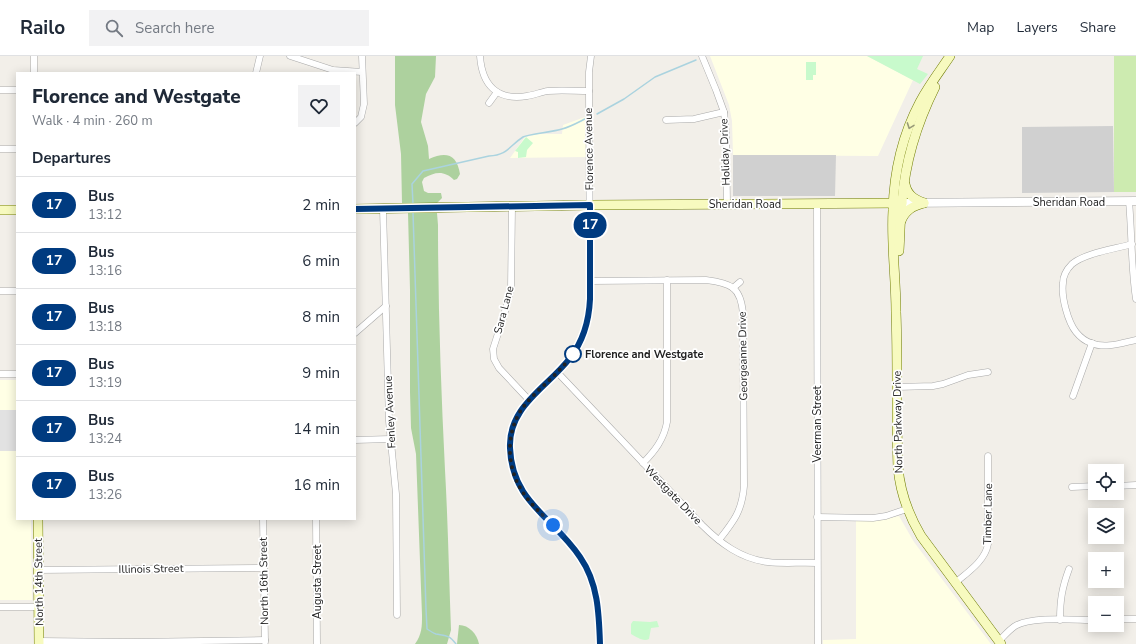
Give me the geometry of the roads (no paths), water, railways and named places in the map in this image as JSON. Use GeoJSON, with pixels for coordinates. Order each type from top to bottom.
{"type":"FeatureCollection","features":[{"type":"Feature","properties":{"kind":"main road","name":"North Parkway Drive"},"geometry":{"type":"LineString","coordinates":[[950,56],[919,124],[900,182],[897,221],[896,312],[898,467],[900,488],[907,509],[920,536],[1000,642]]}},
{"type":"Feature","properties":{"kind":"main road"},"geometry":{"type":"LineString","coordinates":[[872,203],[878,201],[900,182],[910,196],[924,203]]}},
{"type":"Feature","properties":{"kind":"main road"},"geometry":{"type":"LineString","coordinates":[[872,203],[887,212],[897,221],[910,209],[924,203]]}},
{"type":"Feature","properties":{"kind":"main road","name":"Sheridan Road"},"geometry":{"type":"LineString","coordinates":[[356,209],[590,205],[898,203]]}},
{"type":"Feature","properties":{"kind":"main road"},"geometry":{"type":"LineString","coordinates":[[0,210],[16,210]]}},
{"type":"Feature","properties":{"kind":"main road","name":"North 14th Street"},"geometry":{"type":"LineString","coordinates":[[38,520],[39,643]]}},
{"type":"Feature","properties":{"kind":"street"},"geometry":{"type":"LineString","coordinates":[[34,56],[34,72]]}},
{"type":"Feature","properties":{"kind":"street"},"geometry":{"type":"LineString","coordinates":[[256,72],[260,56]]}},
{"type":"Feature","properties":{"kind":"street"},"geometry":{"type":"LineString","coordinates":[[290,56],[334,70],[362,72]]}},
{"type":"Feature","properties":{"kind":"street"},"geometry":{"type":"LineString","coordinates":[[356,122],[361,117],[363,111],[364,94],[362,56]]}},
{"type":"Feature","properties":{"kind":"street"},"geometry":{"type":"LineString","coordinates":[[480,56],[483,76],[497,92],[506,95],[517,97],[548,91],[589,90]]}},
{"type":"Feature","properties":{"kind":"street","name":"Florence Avenue"},"geometry":{"type":"LineString","coordinates":[[592,56],[589,72],[590,312],[585,331],[574,353],[558,373],[529,400],[518,414],[511,434],[510,459],[514,474],[527,497],[569,543],[587,568],[597,599],[600,644]]}},
{"type":"Feature","properties":{"kind":"street","name":"Holiday Drive"},"geometry":{"type":"LineString","coordinates":[[702,56],[724,112],[726,132],[727,204]]}},
{"type":"Feature","properties":{"kind":"street"},"geometry":{"type":"LineString","coordinates":[[0,90],[16,90]]}},
{"type":"Feature","properties":{"kind":"street"},"geometry":{"type":"LineString","coordinates":[[489,103],[497,92]]}},
{"type":"Feature","properties":{"kind":"street"},"geometry":{"type":"LineString","coordinates":[[666,120],[694,119],[724,112]]}},
{"type":"Feature","properties":{"kind":"street"},"geometry":{"type":"LineString","coordinates":[[0,149],[16,149]]}},
{"type":"Feature","properties":{"kind":"street"},"geometry":{"type":"LineString","coordinates":[[1133,201],[1132,265],[1136,299]]}},
{"type":"Feature","properties":{"kind":"street","name":"Sheridan Road"},"geometry":{"type":"LineString","coordinates":[[898,203],[1133,201]]}},
{"type":"Feature","properties":{"kind":"street","name":"Veerman Street"},"geometry":{"type":"LineString","coordinates":[[817,204],[818,644]]}},
{"type":"Feature","properties":{"kind":"street","name":"Sara Lane"},"geometry":{"type":"LineString","coordinates":[[512,206],[511,289],[493,353],[495,362],[499,368],[529,400]]}},
{"type":"Feature","properties":{"kind":"street","name":"Fenley Avenue"},"geometry":{"type":"LineString","coordinates":[[383,209],[390,440],[396,480],[397,615]]}},
{"type":"Feature","properties":{"kind":"street"},"geometry":{"type":"LineString","coordinates":[[1132,244],[1079,259],[1070,266],[1065,275],[1062,289],[1070,321],[1077,333],[1085,340],[1102,346],[1136,340]]}},
{"type":"Feature","properties":{"kind":"street"},"geometry":{"type":"LineString","coordinates":[[643,463],[663,437],[667,422],[667,280]]}},
{"type":"Feature","properties":{"kind":"street"},"geometry":{"type":"LineString","coordinates":[[590,281],[711,280],[725,283],[733,288],[740,282]]}},
{"type":"Feature","properties":{"kind":"street","name":"Georgeanne Drive"},"geometry":{"type":"LineString","coordinates":[[719,540],[733,522],[739,510],[744,486],[743,314],[742,301],[733,288]]}},
{"type":"Feature","properties":{"kind":"street"},"geometry":{"type":"LineString","coordinates":[[0,291],[16,291]]}},
{"type":"Feature","properties":{"kind":"street"},"geometry":{"type":"LineString","coordinates":[[356,332],[386,306]]}},
{"type":"Feature","properties":{"kind":"street"},"geometry":{"type":"LineString","coordinates":[[1073,396],[1092,343]]}},
{"type":"Feature","properties":{"kind":"street"},"geometry":{"type":"LineString","coordinates":[[898,387],[933,386],[968,375],[988,372]]}},
{"type":"Feature","properties":{"kind":"street","name":"Westgate Drive"},"geometry":{"type":"LineString","coordinates":[[558,373],[702,525],[719,540],[738,553],[761,561],[817,563]]}},
{"type":"Feature","properties":{"kind":"street"},"geometry":{"type":"LineString","coordinates":[[0,374],[16,374]]}},
{"type":"Feature","properties":{"kind":"street"},"geometry":{"type":"LineString","coordinates":[[356,440],[390,440]]}},
{"type":"Feature","properties":{"kind":"street","name":"Timber Lane"},"geometry":{"type":"LineString","coordinates":[[955,583],[985,555],[987,550],[988,456]]}},
{"type":"Feature","properties":{"kind":"street"},"geometry":{"type":"LineString","coordinates":[[1124,486],[1136,485]]}},
{"type":"Feature","properties":{"kind":"street"},"geometry":{"type":"LineString","coordinates":[[1072,487],[1088,486]]}},
{"type":"Feature","properties":{"kind":"street"},"geometry":{"type":"LineString","coordinates":[[817,517],[874,518],[891,515],[907,509]]}},
{"type":"Feature","properties":{"kind":"street","name":"North 16th Street"},"geometry":{"type":"LineString","coordinates":[[264,520],[265,642]]}},
{"type":"Feature","properties":{"kind":"street","name":"Augusta Street"},"geometry":{"type":"LineString","coordinates":[[316,520],[317,644]]}},
{"type":"Feature","properties":{"kind":"street","name":"Illinois Street"},"geometry":{"type":"LineString","coordinates":[[38,570],[264,568]]}},
{"type":"Feature","properties":{"kind":"street"},"geometry":{"type":"LineString","coordinates":[[1060,620],[1062,589],[1069,569]]}},
{"type":"Feature","properties":{"kind":"street"},"geometry":{"type":"LineString","coordinates":[[0,607],[39,607]]}},
{"type":"Feature","properties":{"kind":"street"},"geometry":{"type":"LineString","coordinates":[[1124,619],[1136,619]]}},
{"type":"Feature","properties":{"kind":"street"},"geometry":{"type":"LineString","coordinates":[[1000,642],[1015,627],[1024,623],[1038,620],[1088,620]]}},
{"type":"Feature","properties":{"kind":"street"},"geometry":{"type":"LineString","coordinates":[[39,643],[265,642]]}},
{"type":"Feature","properties":{"kind":"waterway"},"geometry":{"type":"LineString","coordinates":[[597,114],[624,99],[655,77],[696,60]]}},
{"type":"Feature","properties":{"kind":"waterway"},"geometry":{"type":"LineString","coordinates":[[413,204],[412,184],[423,171],[500,154],[508,150],[523,137],[565,128],[585,119]]}},
{"type":"Feature","properties":{"kind":"waterway"},"geometry":{"type":"LineString","coordinates":[[413,213],[427,629],[433,633],[448,636],[456,644]]}},
{"type":"Feature","properties":{"kind":"place","name":"Florence and Westgate"},"geometry":{"type":"Point","coordinates":[573,354]}}]}
